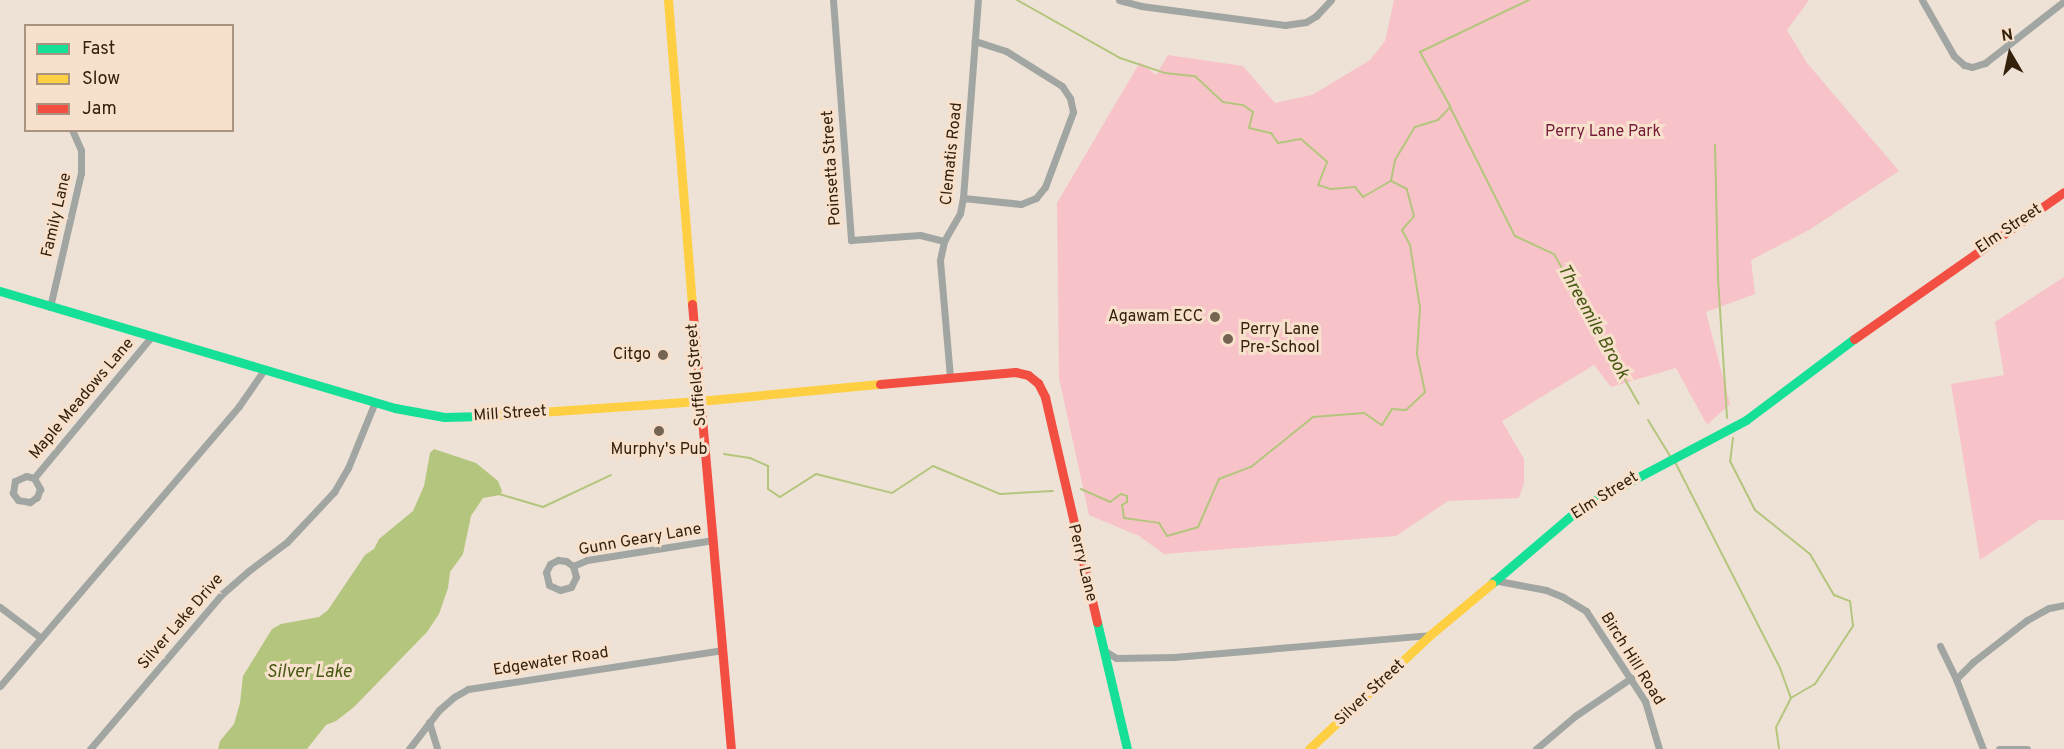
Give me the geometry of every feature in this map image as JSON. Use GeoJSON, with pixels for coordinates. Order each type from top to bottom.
{"type":"FeatureCollection","features":[{"type":"Feature","properties":{"kind":"street","name":"Suffield Street"},"geometry":{"type":"LineString","coordinates":[[668,0],[699,401],[731,749]]}},
{"type":"Feature","properties":{"kind":"street","name":"Poinsetta Street"},"geometry":{"type":"LineString","coordinates":[[832,0],[851,240],[926,235],[944,241]]}},
{"type":"Feature","properties":{"kind":"street","name":"Clematis Road"},"geometry":{"type":"LineString","coordinates":[[950,377],[940,260],[944,241],[960,213],[963,198],[978,0]]}},
{"type":"Feature","properties":{"kind":"street"},"geometry":{"type":"LineString","coordinates":[[1119,0],[1141,6],[1285,25],[1306,22],[1316,16],[1331,0]]}},
{"type":"Feature","properties":{"kind":"street"},"geometry":{"type":"LineString","coordinates":[[1922,0],[1954,56],[1964,65],[1972,67],[1985,63],[2064,1]]}},
{"type":"Feature","properties":{"kind":"street"},"geometry":{"type":"LineString","coordinates":[[963,198],[1021,204],[1036,198],[1045,188],[1073,112],[1070,98],[1062,86],[1006,51],[975,41]]}},
{"type":"Feature","properties":{"kind":"street","name":"Family Lane"},"geometry":{"type":"LineString","coordinates":[[50,308],[81,173],[81,150],[73,132]]}},
{"type":"Feature","properties":{"kind":"street","name":"Elm Street"},"geometry":{"type":"LineString","coordinates":[[1430,635],[1580,508],[1746,420],[1914,295],[2064,192]]}},
{"type":"Feature","properties":{"kind":"street","name":"Mill Street"},"geometry":{"type":"LineString","coordinates":[[0,291],[50,308],[375,402],[424,414],[469,417],[699,401],[1015,372],[1034,379]]}},
{"type":"Feature","properties":{"kind":"street","name":"Maple Meadows Lane"},"geometry":{"type":"LineString","coordinates":[[34,478],[151,337]]}},
{"type":"Feature","properties":{"kind":"street"},"geometry":{"type":"LineString","coordinates":[[0,687],[239,406],[264,370]]}},
{"type":"Feature","properties":{"kind":"street","name":"Perry Lane"},"geometry":{"type":"LineString","coordinates":[[1034,379],[1044,393],[1048,407],[1080,555],[1127,749]]}},
{"type":"Feature","properties":{"kind":"street","name":"Silver Lake Drive"},"geometry":{"type":"LineString","coordinates":[[90,749],[222,594],[287,542],[334,492],[348,468],[375,402]]}},
{"type":"Feature","properties":{"kind":"street","name":"Gunn Geary Lane"},"geometry":{"type":"LineString","coordinates":[[573,566],[576,577],[570,587],[560,590],[549,585],[546,575],[550,564],[561,560],[573,566],[587,560],[713,540]]}},
{"type":"Feature","properties":{"kind":"street","name":"Birch Hill Road"},"geometry":{"type":"LineString","coordinates":[[1493,580],[1545,590],[1579,605],[1586,611],[1631,678],[1651,715],[1659,749]]}},
{"type":"Feature","properties":{"kind":"street"},"geometry":{"type":"LineString","coordinates":[[1956,679],[1973,662],[2027,620],[2049,608],[2064,605]]}},
{"type":"Feature","properties":{"kind":"street"},"geometry":{"type":"LineString","coordinates":[[0,607],[41,638]]}},
{"type":"Feature","properties":{"kind":"street"},"geometry":{"type":"LineString","coordinates":[[1105,651],[1116,658],[1174,657],[1430,635]]}},
{"type":"Feature","properties":{"kind":"street","name":"Silver Street"},"geometry":{"type":"LineString","coordinates":[[1309,749],[1430,635]]}},
{"type":"Feature","properties":{"kind":"street"},"geometry":{"type":"LineString","coordinates":[[1940,646],[1956,679],[1983,749]]}},
{"type":"Feature","properties":{"kind":"street","name":"Edgewater Road"},"geometry":{"type":"LineString","coordinates":[[409,749],[429,722],[453,697],[477,687],[723,650]]}},
{"type":"Feature","properties":{"kind":"street"},"geometry":{"type":"LineString","coordinates":[[1536,749],[1575,716],[1631,678]]}},
{"type":"Feature","properties":{"kind":"street"},"geometry":{"type":"LineString","coordinates":[[429,722],[437,749]]}},
{"type":"Feature","properties":{"kind":"street"},"geometry":{"type":"LineString","coordinates":[[1999,749],[2027,749]]}},
{"type":"Feature","properties":{"kind":"green space","name":"Perry Lane Park"},"geometry":{"type":"Polygon","coordinates":[[[1394,0],[1809,0],[1787,30],[1807,63],[1899,171],[1809,230],[1751,260],[1755,294],[1706,312],[1730,404],[1707,425],[1676,368],[1611,387],[1594,365],[1502,421],[1524,459],[1524,483],[1519,498],[1448,501],[1396,536],[1164,554],[1139,536],[1089,515],[1059,378],[1057,203],[1140,62],[1156,75],[1168,55],[1243,66],[1275,103],[1312,95],[1370,60],[1385,41],[1394,0]]]}},
{"type":"Feature","properties":{"kind":"green space"},"geometry":{"type":"Polygon","coordinates":[[[2064,277],[2064,520],[2039,520],[1980,560],[1951,384],[2004,375],[1995,322],[2064,277]]]}},
{"type":"Feature","properties":{"kind":"water","name":"Silver Lake"},"geometry":{"type":"Polygon","coordinates":[[[434,449],[476,463],[498,481],[502,491],[500,495],[483,498],[471,516],[463,554],[450,572],[448,588],[439,614],[427,632],[354,707],[336,721],[326,725],[307,749],[218,749],[220,741],[234,724],[240,703],[243,676],[272,629],[281,624],[319,617],[328,610],[365,555],[374,549],[379,539],[413,511],[424,486],[430,453],[434,449]]]}},
{"type":"Feature","properties":{"kind":"waterway","name":"Threemile Brook"},"geometry":{"type":"LineString","coordinates":[[1017,0],[1120,58],[1165,73],[1195,76],[1223,102],[1243,105],[1253,112],[1249,128],[1271,133],[1278,143],[1301,139],[1327,162],[1318,185],[1331,189],[1355,187],[1363,197],[1391,181],[1395,160],[1415,127],[1438,120],[1450,107],[1515,236],[1554,254],[1639,404]]}},
{"type":"Feature","properties":{"kind":"waterway"},"geometry":{"type":"LineString","coordinates":[[1450,106],[1420,52],[1529,0]]}},
{"type":"Feature","properties":{"kind":"waterway"},"geometry":{"type":"LineString","coordinates":[[1715,145],[1718,278],[1727,418]]}},
{"type":"Feature","properties":{"kind":"waterway"},"geometry":{"type":"LineString","coordinates":[[1081,489],[1110,502],[1121,494],[1127,496],[1127,502],[1122,505],[1124,518],[1159,523],[1167,536],[1198,527],[1219,479],[1251,467],[1313,417],[1364,413],[1382,425],[1392,409],[1406,410],[1425,392],[1417,353],[1420,308],[1410,245],[1402,230],[1414,216],[1407,189],[1391,181]]}},
{"type":"Feature","properties":{"kind":"waterway","name":"Threemile Brook"},"geometry":{"type":"LineString","coordinates":[[1648,420],[1670,456]]}},
{"type":"Feature","properties":{"kind":"waterway"},"geometry":{"type":"LineString","coordinates":[[1733,438],[1730,461],[1755,510],[1810,554],[1834,595],[1850,601],[1853,626],[1815,684],[1791,698]]}},
{"type":"Feature","properties":{"kind":"waterway"},"geometry":{"type":"LineString","coordinates":[[724,454],[750,458],[768,466],[768,489],[780,497],[816,474],[892,493],[933,466],[1000,494],[1053,491]]}},
{"type":"Feature","properties":{"kind":"waterway","name":"Threemile Brook"},"geometry":{"type":"LineString","coordinates":[[1674,460],[1780,668],[1791,698],[1776,727],[1779,749]]}},
{"type":"Feature","properties":{"kind":"waterway"},"geometry":{"type":"LineString","coordinates":[[499,494],[543,507],[611,475]]}},
{"type":"Feature","properties":{"kind":"traffic: fast"},"geometry":{"type":"LineString","coordinates":[[0,291],[395,408],[444,417],[484,416]]}},
{"type":"Feature","properties":{"kind":"traffic: fast"},"geometry":{"type":"LineString","coordinates":[[1491,584],[1580,508],[1746,420],[1854,339]]}},
{"type":"Feature","properties":{"kind":"traffic: fast"},"geometry":{"type":"LineString","coordinates":[[1097,622],[1127,749]]}},
{"type":"Feature","properties":{"kind":"traffic: slow"},"geometry":{"type":"LineString","coordinates":[[668,0],[692,304]]}},
{"type":"Feature","properties":{"kind":"traffic: slow"},"geometry":{"type":"LineString","coordinates":[[484,416],[699,401],[880,384]]}},
{"type":"Feature","properties":{"kind":"traffic: slow"},"geometry":{"type":"LineString","coordinates":[[1309,749],[1430,635],[1491,584]]}},
{"type":"Feature","properties":{"kind":"traffic: jam"},"geometry":{"type":"LineString","coordinates":[[1854,339],[2064,192]]}},
{"type":"Feature","properties":{"kind":"traffic: jam"},"geometry":{"type":"LineString","coordinates":[[692,304],[731,749]]}},
{"type":"Feature","properties":{"kind":"traffic: jam"},"geometry":{"type":"LineString","coordinates":[[880,384],[1015,372],[1028,375],[1038,383],[1045,397],[1097,622]]}},
{"type":"Feature","properties":{"kind":"place","name":"Agawam ECC"},"geometry":{"type":"Point","coordinates":[1215,317]}},
{"type":"Feature","properties":{"kind":"place","name":"Perry Lane Pre-School"},"geometry":{"type":"Point","coordinates":[1228,339]}},
{"type":"Feature","properties":{"kind":"place","name":"Citgo"},"geometry":{"type":"Point","coordinates":[663,355]}},
{"type":"Feature","properties":{"kind":"place","name":"Murphy's Pub"},"geometry":{"type":"Point","coordinates":[659,431]}}]}
